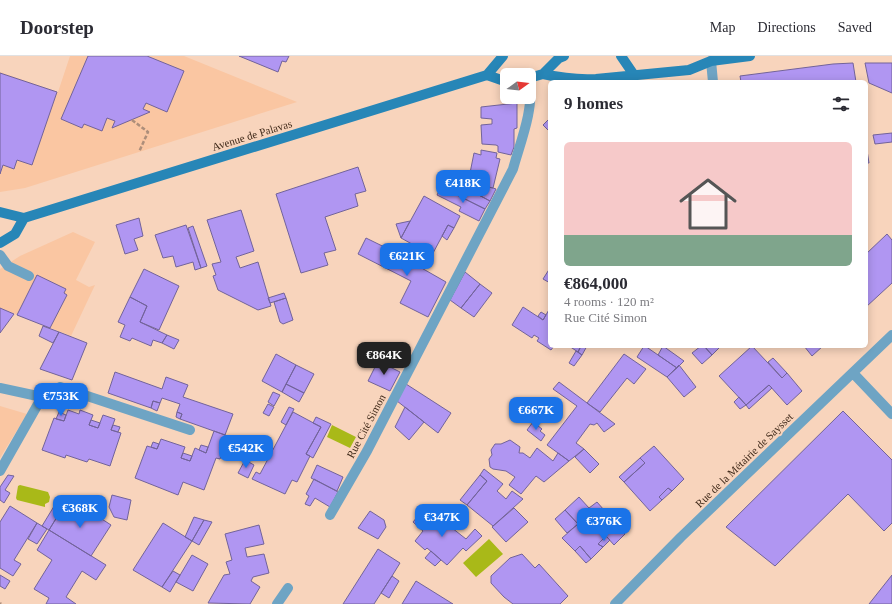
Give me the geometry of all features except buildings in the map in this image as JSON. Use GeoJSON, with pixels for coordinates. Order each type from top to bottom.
{"type":"FeatureCollection","features":[{"type":"Feature","properties":{"kind":"main road"},"geometry":{"type":"LineString","coordinates":[[500,80],[487,75],[502,56]]}},
{"type":"Feature","properties":{"kind":"main road"},"geometry":{"type":"LineString","coordinates":[[543,74],[559,58],[564,56]]}},
{"type":"Feature","properties":{"kind":"main road"},"geometry":{"type":"LineString","coordinates":[[621,56],[634,75]]}},
{"type":"Feature","properties":{"kind":"main road"},"geometry":{"type":"LineString","coordinates":[[700,56],[710,61]]}},
{"type":"Feature","properties":{"kind":"main road"},"geometry":{"type":"LineString","coordinates":[[536,76],[543,74],[561,78],[583,80],[689,70],[710,61],[750,56]]}},
{"type":"Feature","properties":{"kind":"main road","name":"Avenue de Palavas"},"geometry":{"type":"LineString","coordinates":[[24,218],[487,75]]}},
{"type":"Feature","properties":{"kind":"main road"},"geometry":{"type":"LineString","coordinates":[[0,212],[24,218],[15,234],[0,243]]}},
{"type":"Feature","properties":{"kind":"street"},"geometry":{"type":"LineString","coordinates":[[710,61],[713,80]]}},
{"type":"Feature","properties":{"kind":"street","name":"Rue Cité Simon"},"geometry":{"type":"LineString","coordinates":[[330,515],[367,451],[513,169],[527,119],[529,104]]}},
{"type":"Feature","properties":{"kind":"street"},"geometry":{"type":"LineString","coordinates":[[0,255],[8,266],[29,276]]}},
{"type":"Feature","properties":{"kind":"street","name":"Rue de la Métairie de Saysset"},"geometry":{"type":"LineString","coordinates":[[615,604],[681,537],[892,335]]}},
{"type":"Feature","properties":{"kind":"street"},"geometry":{"type":"LineString","coordinates":[[852,373],[892,414]]}},
{"type":"Feature","properties":{"kind":"street"},"geometry":{"type":"LineString","coordinates":[[0,471],[42,397],[60,387],[190,430]]}},
{"type":"Feature","properties":{"kind":"street"},"geometry":{"type":"LineString","coordinates":[[0,388],[42,397]]}},
{"type":"Feature","properties":{"kind":"street"},"geometry":{"type":"LineString","coordinates":[[277,604],[288,588]]}},
{"type":"Feature","properties":{"kind":"path"},"geometry":{"type":"LineString","coordinates":[[132,120],[148,132],[139,152]]}},
{"type":"Feature","properties":{"kind":"shaded area"},"geometry":{"type":"Polygon","coordinates":[[[70,56],[184,56],[297,102],[25,188],[0,192],[0,72],[58,92],[70,56]]]}},
{"type":"Feature","properties":{"kind":"shaded area"},"geometry":{"type":"Polygon","coordinates":[[[73,232],[95,242],[76,280],[89,287],[95,285],[71,336],[0,308],[0,269],[20,256],[73,232]]]}},
{"type":"Feature","properties":{"kind":"shaded area"},"geometry":{"type":"Polygon","coordinates":[[[0,406],[27,414],[0,458],[0,406]]]}},
{"type":"Feature","properties":{"kind":"shaded area"},"geometry":{"type":"Polygon","coordinates":[[[332,425],[356,437],[350,448],[327,437],[332,425]]]}},
{"type":"Feature","properties":{"kind":"shaded area"},"geometry":{"type":"Polygon","coordinates":[[[20,485],[48,492],[50,497],[49,502],[45,504],[45,507],[17,500],[18,486],[20,485]]]}},
{"type":"Feature","properties":{"kind":"shaded area"},"geometry":{"type":"Polygon","coordinates":[[[489,539],[503,554],[476,577],[463,563],[489,539]]]}}]}
